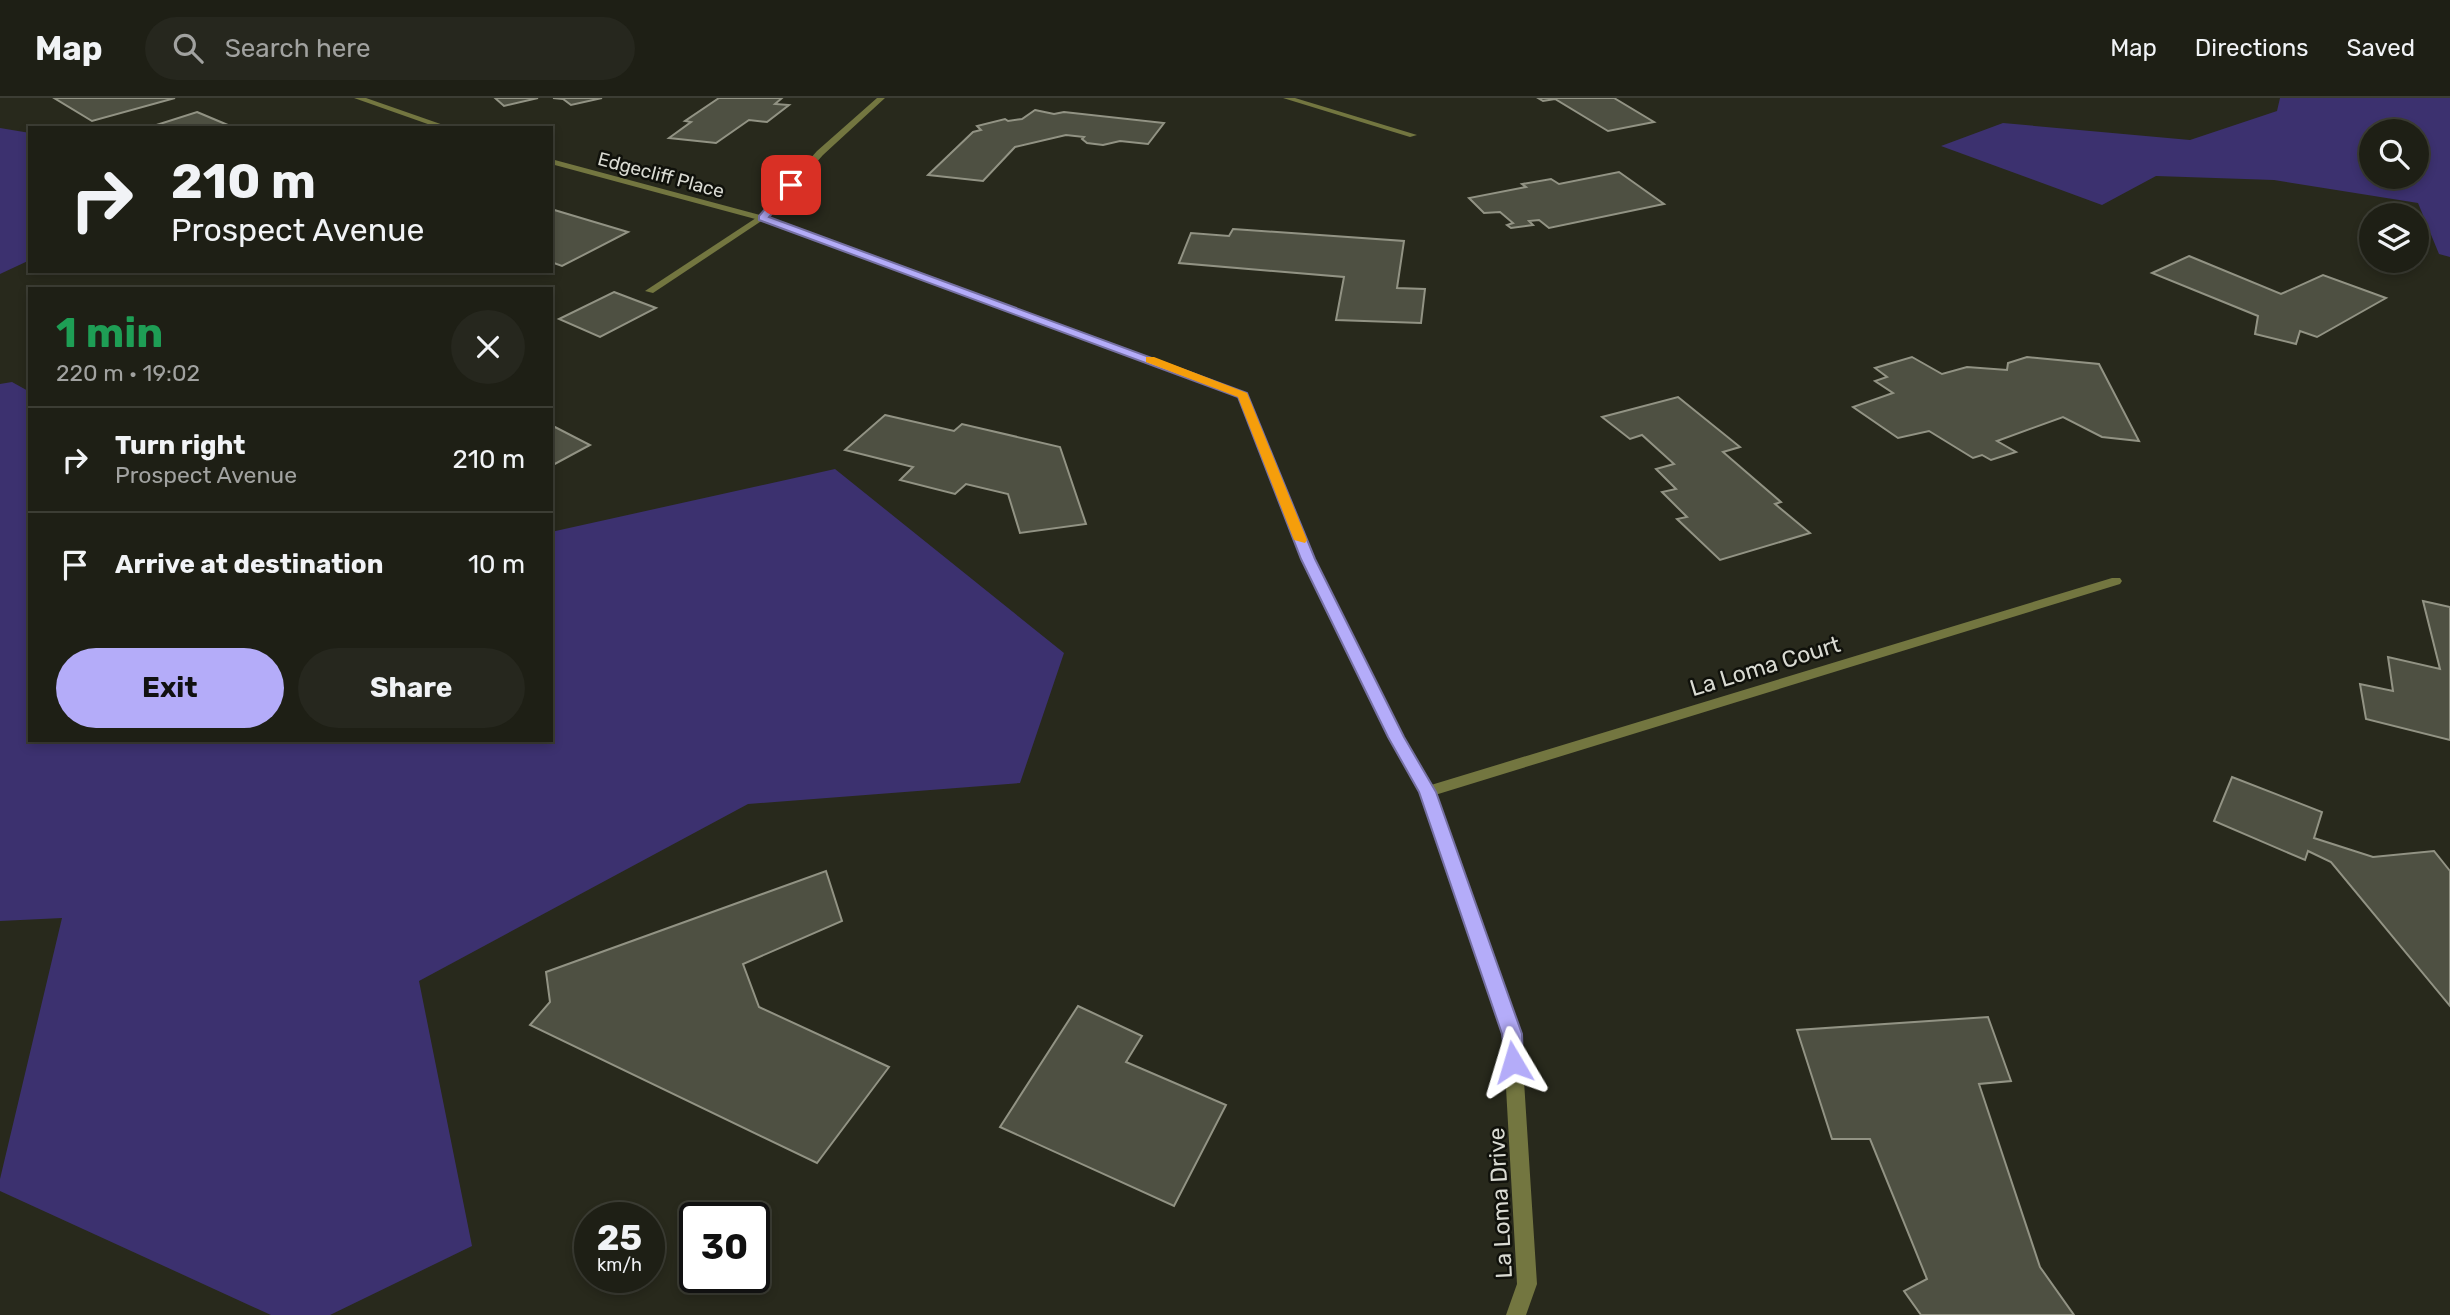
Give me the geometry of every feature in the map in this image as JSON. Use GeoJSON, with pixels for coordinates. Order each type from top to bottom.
{"type":"FeatureCollection","features":[{"type":"Feature","properties":{"kind":"street"},"geometry":{"type":"LineString","coordinates":[[358,98],[442,126]]}},
{"type":"Feature","properties":{"kind":"street"},"geometry":{"type":"LineString","coordinates":[[650,291],[762,218],[820,153],[881,98]]}},
{"type":"Feature","properties":{"kind":"street"},"geometry":{"type":"LineString","coordinates":[[1286,98],[1413,135]]}},
{"type":"Feature","properties":{"kind":"street","name":"Edgecliff Place"},"geometry":{"type":"LineString","coordinates":[[553,162],[762,218]]}},
{"type":"Feature","properties":{"kind":"street","name":"La Loma Drive"},"geometry":{"type":"LineString","coordinates":[[762,218],[1243,395],[1308,559],[1396,737],[1427,792],[1512,1034],[1527,1284],[1516,1315]]}},
{"type":"Feature","properties":{"kind":"street","name":"La Loma Court"},"geometry":{"type":"LineString","coordinates":[[1427,792],[2116,581]]}},
{"type":"Feature","properties":{"kind":"shaded area"},"geometry":{"type":"Polygon","coordinates":[[[2280,98],[2450,98],[2450,257],[2439,254],[2429,230],[2429,203],[2274,180],[2156,176],[2102,205],[1941,146],[2003,123],[2190,140],[2277,111],[2280,98]]]}},
{"type":"Feature","properties":{"kind":"shaded area"},"geometry":{"type":"Polygon","coordinates":[[[0,128],[28,133],[28,261],[0,274],[0,128]]]}},
{"type":"Feature","properties":{"kind":"shaded area"},"geometry":{"type":"Polygon","coordinates":[[[12,382],[28,391],[28,742],[553,742],[553,532],[835,469],[1064,653],[1020,783],[748,804],[419,981],[472,1246],[330,1315],[271,1315],[0,1191],[0,1179],[62,918],[0,921],[0,384],[12,382]]]}},
{"type":"Feature","properties":{"kind":"building"},"geometry":{"type":"Polygon","coordinates":[[[54,98],[175,98],[92,121],[54,98]]]}},
{"type":"Feature","properties":{"kind":"building"},"geometry":{"type":"Polygon","coordinates":[[[495,98],[538,98],[504,106],[495,98]]]}},
{"type":"Feature","properties":{"kind":"building"},"geometry":{"type":"Polygon","coordinates":[[[553,98],[602,98],[571,105],[563,99],[553,98]]]}},
{"type":"Feature","properties":{"kind":"building"},"geometry":{"type":"Polygon","coordinates":[[[719,98],[782,98],[775,104],[789,105],[767,122],[749,120],[716,143],[669,138],[691,122],[685,121],[719,98]]]}},
{"type":"Feature","properties":{"kind":"building"},"geometry":{"type":"Polygon","coordinates":[[[1538,98],[1614,98],[1654,122],[1608,131],[1555,99],[1543,101],[1538,98]]]}},
{"type":"Feature","properties":{"kind":"building"},"geometry":{"type":"Polygon","coordinates":[[[1035,110],[1164,123],[1148,144],[1120,141],[1103,145],[1087,143],[1082,139],[1084,137],[1066,135],[1015,147],[983,181],[928,175],[973,132],[981,130],[977,126],[1005,119],[1022,119],[1035,110]]]}},
{"type":"Feature","properties":{"kind":"building"},"geometry":{"type":"Polygon","coordinates":[[[197,112],[230,126],[153,126],[197,112]]]}},
{"type":"Feature","properties":{"kind":"building"},"geometry":{"type":"Polygon","coordinates":[[[1619,172],[1664,204],[1549,228],[1539,220],[1529,221],[1533,225],[1511,228],[1507,225],[1513,223],[1500,212],[1484,213],[1469,198],[1526,187],[1522,184],[1551,179],[1559,184],[1619,172]]]}},
{"type":"Feature","properties":{"kind":"building"},"geometry":{"type":"Polygon","coordinates":[[[553,210],[628,232],[562,266],[553,263],[553,210]]]}},
{"type":"Feature","properties":{"kind":"building"},"geometry":{"type":"Polygon","coordinates":[[[1233,229],[1404,241],[1397,288],[1425,289],[1421,323],[1336,320],[1344,277],[1179,263],[1191,233],[1229,236],[1233,229]]]}},
{"type":"Feature","properties":{"kind":"building"},"geometry":{"type":"Polygon","coordinates":[[[2189,256],[2281,294],[2323,275],[2386,298],[2317,337],[2300,331],[2296,344],[2255,334],[2258,316],[2152,273],[2189,256]]]}},
{"type":"Feature","properties":{"kind":"building"},"geometry":{"type":"Polygon","coordinates":[[[614,292],[656,308],[600,337],[559,319],[614,292]]]}},
{"type":"Feature","properties":{"kind":"building"},"geometry":{"type":"Polygon","coordinates":[[[1912,357],[1942,374],[1967,367],[2007,370],[2008,363],[2027,357],[2099,364],[2139,441],[2102,437],[2063,417],[1997,441],[2016,452],[1991,460],[1982,455],[1973,458],[1929,431],[1898,438],[1853,407],[1893,393],[1875,381],[1887,377],[1875,368],[1912,357]]]}},
{"type":"Feature","properties":{"kind":"building"},"geometry":{"type":"Polygon","coordinates":[[[1678,397],[1740,447],[1723,452],[1781,502],[1775,504],[1810,533],[1720,560],[1677,519],[1687,517],[1662,492],[1676,489],[1656,469],[1674,464],[1642,435],[1630,439],[1602,417],[1678,397]]]}},
{"type":"Feature","properties":{"kind":"building"},"geometry":{"type":"Polygon","coordinates":[[[885,415],[954,431],[962,424],[1060,447],[1086,524],[1020,533],[1008,494],[966,484],[955,494],[900,480],[913,467],[845,450],[885,415]]]}},
{"type":"Feature","properties":{"kind":"building"},"geometry":{"type":"Polygon","coordinates":[[[553,426],[590,445],[553,465],[553,426]]]}},
{"type":"Feature","properties":{"kind":"building"},"geometry":{"type":"Polygon","coordinates":[[[2423,601],[2450,607],[2450,740],[2366,719],[2360,684],[2393,691],[2388,657],[2440,669],[2423,601]]]}},
{"type":"Feature","properties":{"kind":"building"},"geometry":{"type":"Polygon","coordinates":[[[2232,777],[2322,812],[2314,838],[2373,857],[2434,851],[2450,871],[2450,1006],[2331,862],[2308,851],[2305,860],[2214,821],[2232,777]]]}},
{"type":"Feature","properties":{"kind":"building"},"geometry":{"type":"Polygon","coordinates":[[[826,871],[842,921],[743,964],[759,1007],[889,1067],[817,1163],[530,1025],[550,1002],[546,972],[826,871]]]}},
{"type":"Feature","properties":{"kind":"building"},"geometry":{"type":"Polygon","coordinates":[[[1078,1006],[1142,1036],[1126,1062],[1226,1105],[1174,1206],[1000,1127],[1078,1006]]]}},
{"type":"Feature","properties":{"kind":"building"},"geometry":{"type":"Polygon","coordinates":[[[1988,1017],[2011,1081],[1979,1084],[2040,1267],[2074,1315],[1921,1315],[1904,1291],[1927,1279],[1870,1139],[1832,1139],[1797,1030],[1988,1017]]]}},
{"type":"Feature","properties":{"kind":"slow traffic"},"geometry":{"type":"LineString","coordinates":[[1150,360],[1243,395],[1301,540]]}},
{"type":"Feature","properties":{"kind":"route"},"geometry":{"type":"LineString","coordinates":[[791,185],[762,218],[1243,395],[1308,559],[1396,737],[1427,792],[1512,1034],[1513,1062]]}}]}
